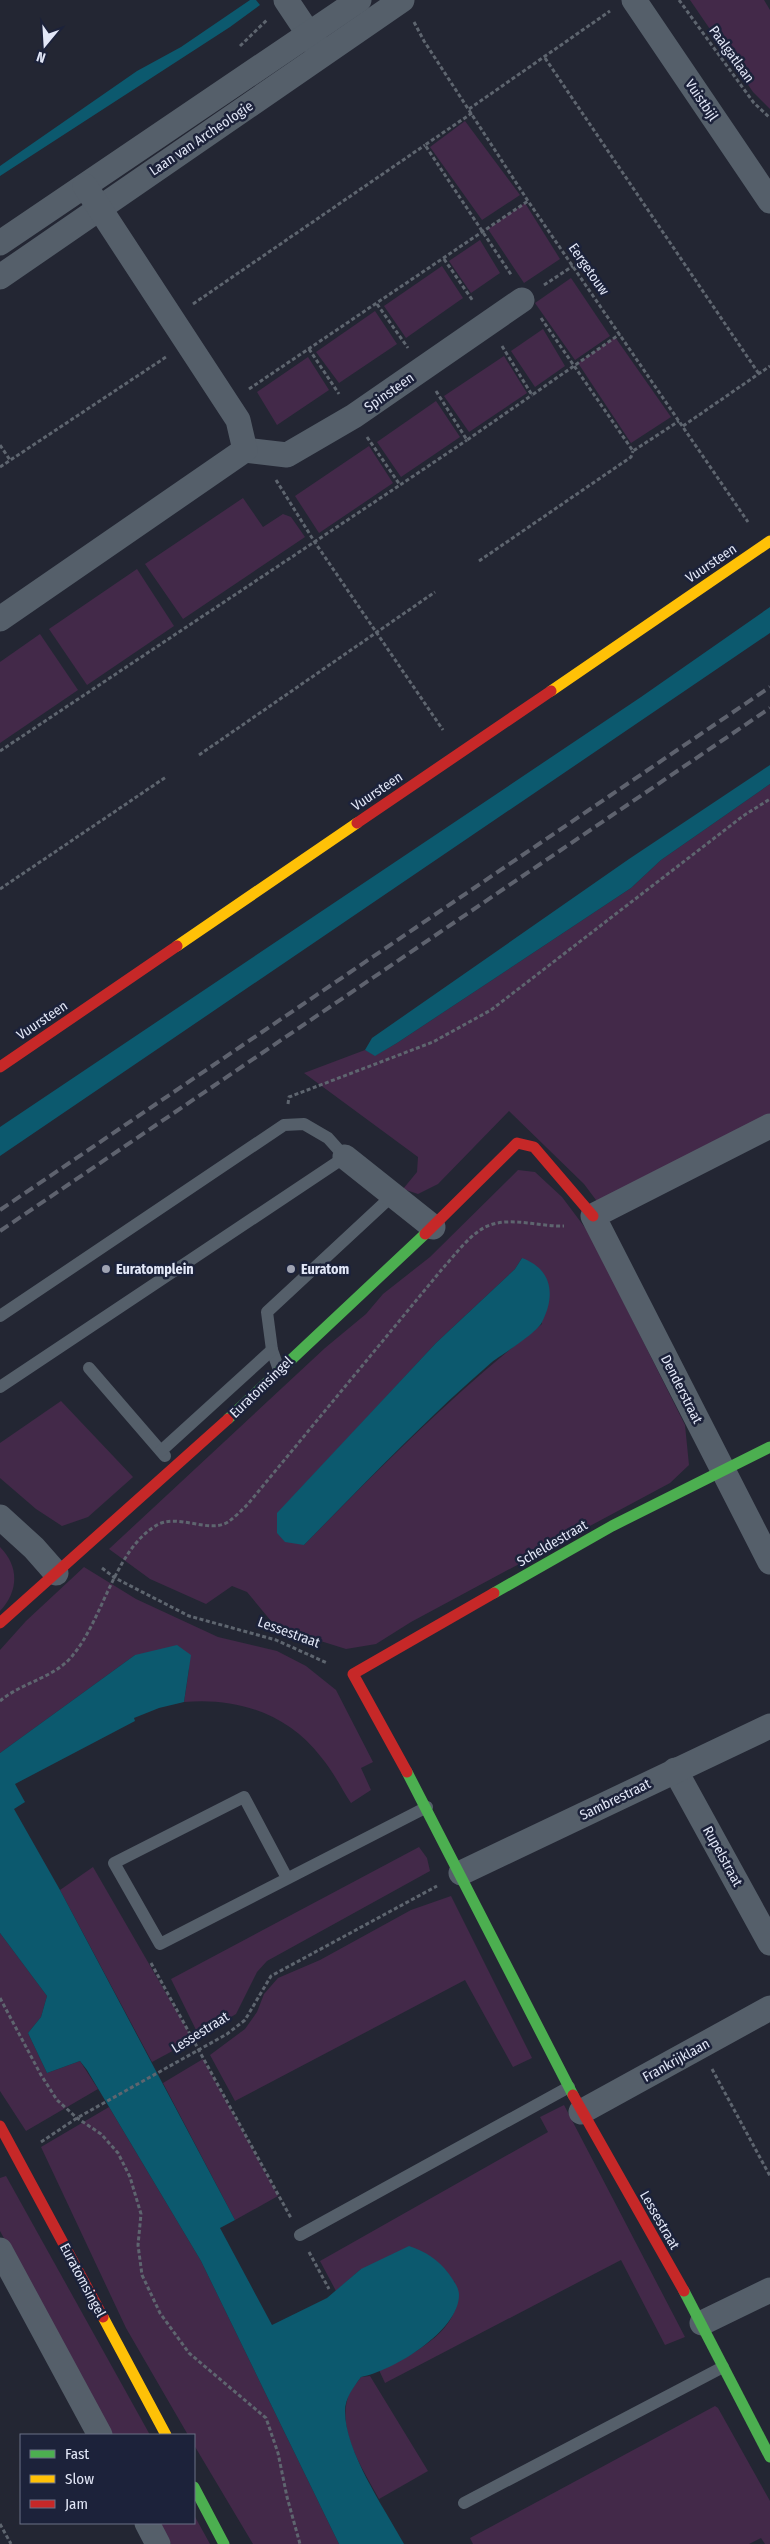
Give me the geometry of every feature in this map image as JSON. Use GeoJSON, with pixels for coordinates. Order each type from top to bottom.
{"type":"FeatureCollection","features":[{"type":"Feature","properties":{"kind":"street"},"geometry":{"type":"LineString","coordinates":[[286,0],[323,55]]}},
{"type":"Feature","properties":{"kind":"street","name":"Vuistbijl"},"geometry":{"type":"LineString","coordinates":[[638,4],[770,201]]}},
{"type":"Feature","properties":{"kind":"street","name":"Laan van Archeologie"},"geometry":{"type":"LineString","coordinates":[[0,277],[323,55],[366,6]]}},
{"type":"Feature","properties":{"kind":"street","name":"Laan van Archeologie"},"geometry":{"type":"LineString","coordinates":[[0,243],[308,33],[366,6],[407,8]]}},
{"type":"Feature","properties":{"kind":"street"},"geometry":{"type":"LineString","coordinates":[[0,619],[252,450],[238,420],[85,186]]}},
{"type":"Feature","properties":{"kind":"street","name":"Spinsteen"},"geometry":{"type":"LineString","coordinates":[[252,450],[288,455],[354,416],[522,300]]}},
{"type":"Feature","properties":{"kind":"street","name":"Vuursteen"},"geometry":{"type":"LineString","coordinates":[[0,1066],[767,543]]}},
{"type":"Feature","properties":{"kind":"street"},"geometry":{"type":"LineString","coordinates":[[593,1216],[770,1126]]}},
{"type":"Feature","properties":{"kind":"street","name":"Denderstraat"},"geometry":{"type":"LineString","coordinates":[[516,1144],[534,1147],[593,1216],[770,1562]]}},
{"type":"Feature","properties":{"kind":"street","name":"Euratomsingel"},"geometry":{"type":"LineString","coordinates":[[0,1623],[175,1468],[433,1227],[516,1144]]}},
{"type":"Feature","properties":{"kind":"street"},"geometry":{"type":"LineString","coordinates":[[344,1157],[433,1227]]}},
{"type":"Feature","properties":{"kind":"street","name":"Scheldestraat"},"geometry":{"type":"LineString","coordinates":[[353,1674],[612,1526],[770,1447]]}},
{"type":"Feature","properties":{"kind":"street"},"geometry":{"type":"LineString","coordinates":[[0,1517],[34,1548],[56,1573]]}},
{"type":"Feature","properties":{"kind":"street","name":"Lessestraat"},"geometry":{"type":"LineString","coordinates":[[353,1674],[461,1873],[581,2112],[702,2323],[723,2368],[770,2457]]}},
{"type":"Feature","properties":{"kind":"street","name":"Sambrestraat"},"geometry":{"type":"LineString","coordinates":[[461,1873],[770,1726]]}},
{"type":"Feature","properties":{"kind":"street","name":"Rupelstraat"},"geometry":{"type":"LineString","coordinates":[[675,1770],[770,1943]]}},
{"type":"Feature","properties":{"kind":"street","name":"Frankrijklaan"},"geometry":{"type":"LineString","coordinates":[[581,2112],[770,2008]]}},
{"type":"Feature","properties":{"kind":"street","name":"Euratomsingel"},"geometry":{"type":"LineString","coordinates":[[0,2126],[165,2434]]}},
{"type":"Feature","properties":{"kind":"street"},"geometry":{"type":"LineString","coordinates":[[0,2250],[99,2434]]}},
{"type":"Feature","properties":{"kind":"street"},"geometry":{"type":"LineString","coordinates":[[702,2323],[770,2290]]}},
{"type":"Feature","properties":{"kind":"street"},"geometry":{"type":"LineString","coordinates":[[195,2489],[224,2544]]}},
{"type":"Feature","properties":{"kind":"street"},"geometry":{"type":"LineString","coordinates":[[148,2524],[158,2544]]}},
{"type":"Feature","properties":{"kind":"lane"},"geometry":{"type":"LineString","coordinates":[[0,1316],[284,1125],[304,1124],[328,1138],[344,1157],[0,1387]]}},
{"type":"Feature","properties":{"kind":"lane"},"geometry":{"type":"LineString","coordinates":[[279,1370],[272,1350],[267,1312],[393,1195]]}},
{"type":"Feature","properties":{"kind":"lane"},"geometry":{"type":"LineString","coordinates":[[161,1451],[272,1350]]}},
{"type":"Feature","properties":{"kind":"lane"},"geometry":{"type":"LineString","coordinates":[[89,1368],[175,1468]]}},
{"type":"Feature","properties":{"kind":"lane"},"geometry":{"type":"LineString","coordinates":[[287,1878],[244,1797],[114,1863],[160,1944],[426,1807]]}},
{"type":"Feature","properties":{"kind":"lane"},"geometry":{"type":"LineString","coordinates":[[300,2234],[569,2087]]}},
{"type":"Feature","properties":{"kind":"lane"},"geometry":{"type":"LineString","coordinates":[[464,2503],[723,2368]]}},
{"type":"Feature","properties":{"kind":"path","name":"Paalgatlaan"},"geometry":{"type":"LineString","coordinates":[[679,0],[754,103],[770,118]]}},
{"type":"Feature","properties":{"kind":"path"},"geometry":{"type":"LineString","coordinates":[[469,109],[545,58],[638,4]]}},
{"type":"Feature","properties":{"kind":"path","name":"Eergetouw"},"geometry":{"type":"LineString","coordinates":[[407,8],[424,41],[528,201],[683,426],[767,543]]}},
{"type":"Feature","properties":{"kind":"path"},"geometry":{"type":"LineString","coordinates":[[545,58],[759,374]]}},
{"type":"Feature","properties":{"kind":"path"},"geometry":{"type":"LineString","coordinates":[[172,319],[425,145]]}},
{"type":"Feature","properties":{"kind":"path"},"geometry":{"type":"LineString","coordinates":[[244,392],[528,201]]}},
{"type":"Feature","properties":{"kind":"path"},"geometry":{"type":"LineString","coordinates":[[444,259],[488,324],[532,395],[620,334]]}},
{"type":"Feature","properties":{"kind":"path"},"geometry":{"type":"LineString","coordinates":[[522,300],[573,266]]}},
{"type":"Feature","properties":{"kind":"path"},"geometry":{"type":"LineString","coordinates":[[0,467],[187,343]]}},
{"type":"Feature","properties":{"kind":"path"},"geometry":{"type":"LineString","coordinates":[[683,426],[770,366]]}},
{"type":"Feature","properties":{"kind":"path"},"geometry":{"type":"LineString","coordinates":[[0,445],[10,460]]}},
{"type":"Feature","properties":{"kind":"path"},"geometry":{"type":"LineString","coordinates":[[252,450],[459,754]]}},
{"type":"Feature","properties":{"kind":"path"},"geometry":{"type":"LineString","coordinates":[[479,561],[631,457],[633,451]]}},
{"type":"Feature","properties":{"kind":"path"},"geometry":{"type":"LineString","coordinates":[[0,750],[400,485]]}},
{"type":"Feature","properties":{"kind":"path"},"geometry":{"type":"LineString","coordinates":[[199,755],[435,592]]}},
{"type":"Feature","properties":{"kind":"path"},"geometry":{"type":"LineString","coordinates":[[0,889],[166,777]]}},
{"type":"Feature","properties":{"kind":"path"},"geometry":{"type":"LineString","coordinates":[[284,1125],[289,1096],[433,1042],[491,1010],[743,816],[770,799]]}},
{"type":"Feature","properties":{"kind":"path"},"geometry":{"type":"LineString","coordinates":[[0,1701],[59,1669],[74,1655],[115,1578],[138,1542],[158,1524],[187,1521],[211,1525],[227,1523],[248,1504],[443,1268],[472,1237],[490,1225],[514,1223],[563,1227],[593,1216]]}},
{"type":"Feature","properties":{"kind":"path","name":"Lessestraat"},"geometry":{"type":"LineString","coordinates":[[79,1552],[115,1578],[189,1616],[276,1640],[353,1674]]}},
{"type":"Feature","properties":{"kind":"path","name":"Lessestraat"},"geometry":{"type":"LineString","coordinates":[[17,2158],[77,2118],[199,2052],[246,2020],[271,1976],[461,1873]]}},
{"type":"Feature","properties":{"kind":"path"},"geometry":{"type":"LineString","coordinates":[[150,1961],[329,2289]]}},
{"type":"Feature","properties":{"kind":"path"},"geometry":{"type":"LineString","coordinates":[[0,1998],[41,2075],[57,2100],[77,2118],[101,2134],[118,2153],[130,2177],[141,2214],[138,2245],[142,2275],[160,2313],[190,2353],[266,2418],[278,2453],[287,2498],[300,2544]]}},
{"type":"Feature","properties":{"kind":"path"},"geometry":{"type":"LineString","coordinates":[[699,2047],[770,2176]]}},
{"type":"Feature","properties":{"kind":"path"},"geometry":{"type":"LineString","coordinates":[[0,2524],[11,2544]]}},
{"type":"Feature","properties":{"kind":"shaded area"},"geometry":{"type":"Polygon","coordinates":[[[690,0],[764,0],[770,10],[770,109],[753,92],[690,0]]]}},
{"type":"Feature","properties":{"kind":"shaded area"},"geometry":{"type":"Polygon","coordinates":[[[465,121],[520,195],[482,220],[430,147],[465,121]]]}},
{"type":"Feature","properties":{"kind":"shaded area"},"geometry":{"type":"Polygon","coordinates":[[[525,203],[560,259],[524,283],[488,229],[525,203]]]}},
{"type":"Feature","properties":{"kind":"shaded area"},"geometry":{"type":"Polygon","coordinates":[[[480,240],[500,273],[471,293],[449,261],[480,240]]]}},
{"type":"Feature","properties":{"kind":"shaded area"},"geometry":{"type":"Polygon","coordinates":[[[442,266],[463,298],[406,338],[384,306],[442,266]]]}},
{"type":"Feature","properties":{"kind":"shaded area"},"geometry":{"type":"Polygon","coordinates":[[[571,278],[610,336],[575,360],[535,303],[571,278]]]}},
{"type":"Feature","properties":{"kind":"shaded area"},"geometry":{"type":"Polygon","coordinates":[[[375,311],[397,344],[339,383],[316,352],[375,311]]]}},
{"type":"Feature","properties":{"kind":"shaded area"},"geometry":{"type":"Polygon","coordinates":[[[543,329],[565,366],[535,387],[511,351],[543,329]]]}},
{"type":"Feature","properties":{"kind":"shaded area"},"geometry":{"type":"Polygon","coordinates":[[[615,337],[671,417],[631,443],[578,363],[615,337]]]}},
{"type":"Feature","properties":{"kind":"shaded area"},"geometry":{"type":"Polygon","coordinates":[[[504,356],[527,393],[469,432],[444,396],[504,356]]]}},
{"type":"Feature","properties":{"kind":"shaded area"},"geometry":{"type":"Polygon","coordinates":[[[308,357],[329,390],[277,425],[257,392],[308,357]]]}},
{"type":"Feature","properties":{"kind":"shaded area"},"geometry":{"type":"Polygon","coordinates":[[[436,401],[460,437],[401,477],[377,442],[436,401]]]}},
{"type":"Feature","properties":{"kind":"shaded area"},"geometry":{"type":"Polygon","coordinates":[[[369,446],[393,483],[319,533],[295,496],[369,446]]]}},
{"type":"Feature","properties":{"kind":"shaded area"},"geometry":{"type":"Polygon","coordinates":[[[243,498],[263,527],[283,514],[291,517],[305,537],[183,619],[145,564],[243,498]]]}},
{"type":"Feature","properties":{"kind":"shaded area"},"geometry":{"type":"Polygon","coordinates":[[[137,569],[174,626],[87,685],[49,629],[137,569]]]}},
{"type":"Feature","properties":{"kind":"shaded area"},"geometry":{"type":"Polygon","coordinates":[[[40,634],[78,690],[0,743],[0,662],[40,634]]]}},
{"type":"Feature","properties":{"kind":"shaded area"},"geometry":{"type":"Polygon","coordinates":[[[770,784],[770,1114],[599,1204],[584,1184],[509,1111],[438,1184],[418,1194],[403,1189],[417,1172],[418,1157],[304,1073],[365,1050],[376,1055],[397,1043],[631,888],[661,860],[770,784]]]}},
{"type":"Feature","properties":{"kind":"shaded area"},"geometry":{"type":"Polygon","coordinates":[[[518,1170],[535,1172],[562,1197],[589,1233],[685,1425],[689,1465],[670,1483],[411,1622],[376,1644],[346,1649],[276,1627],[247,1592],[232,1586],[206,1604],[150,1579],[109,1549],[325,1348],[366,1314],[383,1294],[430,1257],[518,1170]],[[522,1258],[515,1269],[436,1343],[278,1513],[304,1545],[449,1403],[510,1349],[542,1324],[522,1258]]]}},
{"type":"Feature","properties":{"kind":"shaded area"},"geometry":{"type":"Polygon","coordinates":[[[61,1401],[133,1477],[88,1517],[62,1526],[36,1509],[0,1478],[0,1443],[61,1401]]]}},
{"type":"Feature","properties":{"kind":"shaded area"},"geometry":{"type":"Polygon","coordinates":[[[0,1547],[11,1562],[14,1579],[11,1595],[0,1611],[0,1547]]]}},
{"type":"Feature","properties":{"kind":"shaded area"},"geometry":{"type":"Polygon","coordinates":[[[84,1567],[136,1599],[218,1637],[277,1651],[306,1666],[336,1690],[373,1762],[361,1768],[371,1790],[351,1803],[325,1762],[308,1742],[277,1719],[242,1706],[223,1702],[184,1702],[189,1669],[135,1655],[0,1753],[0,1650],[26,1621],[84,1567]]]}},
{"type":"Feature","properties":{"kind":"shaded area"},"geometry":{"type":"Polygon","coordinates":[[[419,1847],[427,1858],[430,1871],[267,1961],[257,1972],[236,2014],[199,2036],[171,1979],[419,1847]]]}},
{"type":"Feature","properties":{"kind":"shaded area"},"geometry":{"type":"Polygon","coordinates":[[[93,1867],[193,2040],[152,2062],[60,1890],[93,1867]]]}},
{"type":"Feature","properties":{"kind":"shaded area"},"geometry":{"type":"Polygon","coordinates":[[[451,1896],[532,2058],[513,2067],[465,1980],[235,2101],[210,2055],[245,2029],[257,2012],[264,1994],[278,1978],[320,1960],[411,1910],[451,1896]]]}},
{"type":"Feature","properties":{"kind":"shaded area"},"geometry":{"type":"Polygon","coordinates":[[[0,1933],[47,1996],[41,2017],[28,2033],[47,2073],[80,2061],[98,2089],[26,2131],[0,2091],[0,1933]]]}},
{"type":"Feature","properties":{"kind":"shaded area"},"geometry":{"type":"Polygon","coordinates":[[[203,2059],[278,2196],[235,2220],[163,2083],[203,2059]]]}},
{"type":"Feature","properties":{"kind":"shaded area"},"geometry":{"type":"Polygon","coordinates":[[[564,2105],[685,2337],[665,2345],[621,2260],[385,2383],[379,2370],[422,2347],[436,2337],[447,2325],[454,2312],[457,2297],[454,2281],[361,2269],[336,2291],[320,2261],[548,2132],[540,2117],[564,2105]]]}},
{"type":"Feature","properties":{"kind":"shaded area"},"geometry":{"type":"Polygon","coordinates":[[[109,2107],[201,2261],[339,2544],[253,2544],[195,2447],[195,2434],[187,2434],[126,2328],[41,2147],[109,2107]]]}},
{"type":"Feature","properties":{"kind":"shaded area"},"geometry":{"type":"Polygon","coordinates":[[[6,2176],[149,2434],[111,2434],[0,2231],[0,2178],[6,2176]]]}},
{"type":"Feature","properties":{"kind":"shaded area"},"geometry":{"type":"Polygon","coordinates":[[[370,2376],[428,2471],[379,2499],[353,2450],[346,2423],[349,2394],[361,2377],[370,2376]]]}},
{"type":"Feature","properties":{"kind":"shaded area"},"geometry":{"type":"Polygon","coordinates":[[[715,2406],[718,2408],[770,2501],[770,2544],[765,2544],[761,2538],[749,2544],[473,2544],[470,2538],[715,2406]]]}},
{"type":"Feature","properties":{"kind":"shaded area"},"geometry":{"type":"Polygon","coordinates":[[[195,2517],[210,2544],[171,2544],[161,2524],[195,2524],[195,2517]]]}},
{"type":"Feature","properties":{"kind":"water"},"geometry":{"type":"Polygon","coordinates":[[[250,0],[256,0],[260,5],[230,27],[0,176],[0,166],[137,71],[181,47],[250,0]]]}},
{"type":"Feature","properties":{"kind":"water"},"geometry":{"type":"Polygon","coordinates":[[[770,607],[770,633],[0,1156],[0,1127],[641,697],[770,607]]]}},
{"type":"Feature","properties":{"kind":"water"},"geometry":{"type":"Polygon","coordinates":[[[770,765],[770,784],[661,860],[631,888],[397,1043],[375,1056],[365,1050],[372,1038],[629,859],[770,765]]]}},
{"type":"Feature","properties":{"kind":"water"},"geometry":{"type":"Polygon","coordinates":[[[522,1258],[540,1269],[548,1284],[549,1302],[539,1326],[492,1362],[443,1406],[304,1545],[285,1542],[277,1533],[277,1513],[436,1343],[515,1269],[522,1258]]]}},
{"type":"Feature","properties":{"kind":"water"},"geometry":{"type":"Polygon","coordinates":[[[177,1645],[191,1655],[184,1702],[159,1708],[134,1718],[135,1721],[15,1784],[25,1802],[14,1809],[60,1890],[235,2220],[220,2228],[272,2325],[327,2298],[361,2269],[409,2246],[436,2260],[456,2284],[459,2295],[456,2309],[448,2322],[422,2347],[406,2358],[390,2367],[361,2377],[350,2393],[345,2406],[347,2427],[359,2462],[367,2480],[404,2544],[339,2544],[201,2261],[87,2070],[80,2061],[47,2073],[28,2033],[41,2017],[47,1996],[0,1933],[0,1753],[135,1655],[177,1645]]]}},
{"type":"Feature","properties":{"kind":"railway"},"geometry":{"type":"LineString","coordinates":[[0,1210],[770,687]]}},
{"type":"Feature","properties":{"kind":"railway"},"geometry":{"type":"LineString","coordinates":[[0,1231],[770,708]]}},
{"type":"Feature","properties":{"kind":"traffic: fast"},"geometry":{"type":"LineString","coordinates":[[228,1419],[425,1234]]}},
{"type":"Feature","properties":{"kind":"traffic: fast"},"geometry":{"type":"LineString","coordinates":[[494,1593],[612,1526],[770,1447]]}},
{"type":"Feature","properties":{"kind":"traffic: fast"},"geometry":{"type":"LineString","coordinates":[[407,1772],[573,2095]]}},
{"type":"Feature","properties":{"kind":"traffic: fast"},"geometry":{"type":"LineString","coordinates":[[684,2291],[770,2457]]}},
{"type":"Feature","properties":{"kind":"traffic: fast"},"geometry":{"type":"LineString","coordinates":[[195,2489],[224,2544]]}},
{"type":"Feature","properties":{"kind":"traffic: slow"},"geometry":{"type":"LineString","coordinates":[[551,691],[770,541]]}},
{"type":"Feature","properties":{"kind":"traffic: slow"},"geometry":{"type":"LineString","coordinates":[[177,946],[357,823]]}},
{"type":"Feature","properties":{"kind":"traffic: slow"},"geometry":{"type":"LineString","coordinates":[[103,2317],[165,2434]]}},
{"type":"Feature","properties":{"kind":"traffic: jam"},"geometry":{"type":"LineString","coordinates":[[357,823],[551,691]]}},
{"type":"Feature","properties":{"kind":"traffic: jam"},"geometry":{"type":"LineString","coordinates":[[0,1067],[177,946]]}},
{"type":"Feature","properties":{"kind":"traffic: jam"},"geometry":{"type":"LineString","coordinates":[[425,1234],[517,1143],[534,1147],[593,1216]]}},
{"type":"Feature","properties":{"kind":"traffic: jam"},"geometry":{"type":"LineString","coordinates":[[0,1623],[228,1419]]}},
{"type":"Feature","properties":{"kind":"traffic: jam"},"geometry":{"type":"LineString","coordinates":[[407,1772],[353,1674],[494,1593]]}},
{"type":"Feature","properties":{"kind":"traffic: jam"},"geometry":{"type":"LineString","coordinates":[[573,2095],[684,2291]]}},
{"type":"Feature","properties":{"kind":"traffic: jam"},"geometry":{"type":"LineString","coordinates":[[0,2126],[103,2317]]}},
{"type":"Feature","properties":{"kind":"place","name":"Euratomplein"},"geometry":{"type":"Point","coordinates":[106,1269]}},
{"type":"Feature","properties":{"kind":"place","name":"Euratom"},"geometry":{"type":"Point","coordinates":[291,1269]}}]}
